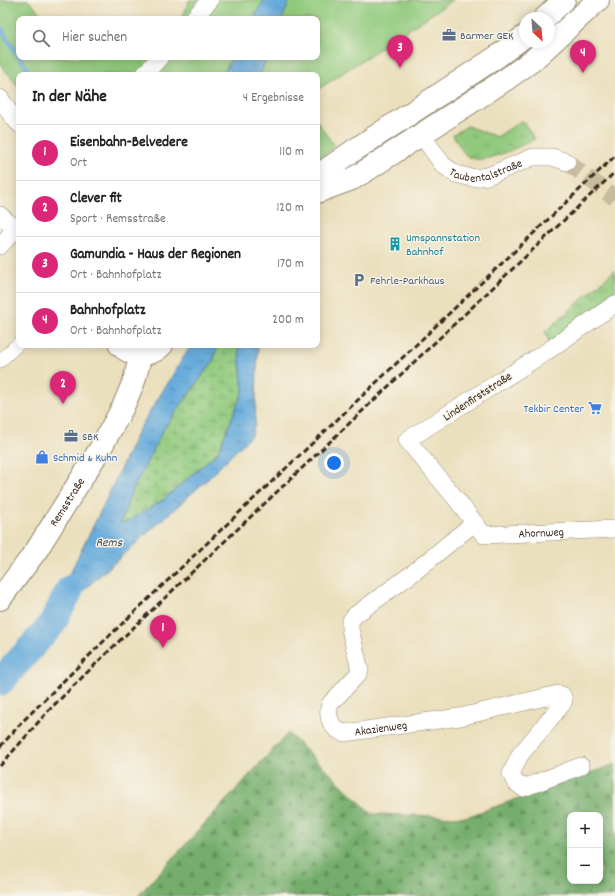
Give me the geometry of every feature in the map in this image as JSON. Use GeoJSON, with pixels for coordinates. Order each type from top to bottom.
{"type":"FeatureCollection","features":[{"type":"Feature","properties":{"kind":"main road"},"geometry":{"type":"LineString","coordinates":[[551,12],[564,0]]}},
{"type":"Feature","properties":{"kind":"main road"},"geometry":{"type":"LineString","coordinates":[[320,191],[352,179],[508,78],[533,60],[598,0]]}},
{"type":"Feature","properties":{"kind":"main road"},"geometry":{"type":"LineString","coordinates":[[320,174],[498,56],[519,40]]}},
{"type":"Feature","properties":{"kind":"main road"},"geometry":{"type":"LineString","coordinates":[[124,348],[131,353],[141,354],[151,353],[158,348]]}},
{"type":"Feature","properties":{"kind":"main road","name":"Remsstraße"},"geometry":{"type":"LineString","coordinates":[[0,599],[36,551],[100,449],[123,406],[134,381],[141,354]]}},
{"type":"Feature","properties":{"kind":"street"},"geometry":{"type":"LineString","coordinates":[[197,16],[210,0]]}},
{"type":"Feature","properties":{"kind":"street"},"geometry":{"type":"LineString","coordinates":[[147,72],[157,60]]}},
{"type":"Feature","properties":{"kind":"street"},"geometry":{"type":"LineString","coordinates":[[0,98],[16,121]]}},
{"type":"Feature","properties":{"kind":"street","name":"Taubentalstraße"},"geometry":{"type":"LineString","coordinates":[[422,134],[443,164],[456,174],[472,178],[488,176],[533,157],[552,157],[567,162]]}},
{"type":"Feature","properties":{"kind":"street"},"geometry":{"type":"LineString","coordinates":[[0,215],[16,227]]}},
{"type":"Feature","properties":{"kind":"street"},"geometry":{"type":"LineString","coordinates":[[0,246],[16,231]]}},
{"type":"Feature","properties":{"kind":"street","name":"Lindenfirststraße"},"geometry":{"type":"LineString","coordinates":[[474,523],[457,500],[407,440],[546,352],[615,304]]}},
{"type":"Feature","properties":{"kind":"street"},"geometry":{"type":"LineString","coordinates":[[0,361],[16,346]]}},
{"type":"Feature","properties":{"kind":"street","name":"Ahornweg"},"geometry":{"type":"LineString","coordinates":[[474,523],[484,535],[615,529]]}},
{"type":"Feature","properties":{"kind":"street","name":"Akazienweg"},"geometry":{"type":"LineString","coordinates":[[474,523],[413,573],[354,616],[350,622],[350,629],[360,670],[330,704],[328,716],[334,728],[344,733],[460,717],[558,694],[562,695],[564,700],[563,703],[520,755],[511,774],[515,782],[523,788],[581,766]]}},
{"type":"Feature","properties":{"kind":"green space"},"geometry":{"type":"Polygon","coordinates":[[[0,0],[28,0],[43,16],[16,16],[16,60],[230,60],[224,72],[16,72],[16,83],[0,64],[0,0]]]}},
{"type":"Feature","properties":{"kind":"green space"},"geometry":{"type":"Polygon","coordinates":[[[189,0],[264,0],[255,16],[183,16],[189,0]]]}},
{"type":"Feature","properties":{"kind":"green space"},"geometry":{"type":"Polygon","coordinates":[[[290,0],[453,0],[320,88],[320,72],[261,72],[266,60],[320,60],[320,16],[283,16],[290,0]]]}},
{"type":"Feature","properties":{"kind":"green space"},"geometry":{"type":"Polygon","coordinates":[[[522,48],[531,48],[367,162],[363,154],[522,48]]]}},
{"type":"Feature","properties":{"kind":"green space"},"geometry":{"type":"Polygon","coordinates":[[[522,120],[535,139],[501,154],[482,159],[474,159],[467,156],[453,135],[467,126],[497,137],[522,120]]]}},
{"type":"Feature","properties":{"kind":"green space"},"geometry":{"type":"Polygon","coordinates":[[[320,125],[335,147],[320,157],[320,125]]]}},
{"type":"Feature","properties":{"kind":"green space"},"geometry":{"type":"Polygon","coordinates":[[[615,270],[615,295],[550,344],[545,332],[615,270]]]}},
{"type":"Feature","properties":{"kind":"green space"},"geometry":{"type":"Polygon","coordinates":[[[217,348],[238,348],[243,391],[218,452],[163,500],[127,522],[121,523],[130,496],[163,430],[213,361],[217,348]]]}},
{"type":"Feature","properties":{"kind":"green space"},"geometry":{"type":"Polygon","coordinates":[[[288,733],[372,814],[466,817],[615,764],[615,896],[138,896],[288,733]]]}},
{"type":"Feature","properties":{"kind":"water"},"geometry":{"type":"Polygon","coordinates":[[[264,0],[290,0],[283,16],[255,16],[264,0]]]}},
{"type":"Feature","properties":{"kind":"water"},"geometry":{"type":"Polygon","coordinates":[[[230,60],[266,60],[261,72],[224,72],[230,60]]]}},
{"type":"Feature","properties":{"kind":"water","name":"Rems"},"geometry":{"type":"Polygon","coordinates":[[[189,348],[217,348],[213,361],[163,430],[130,496],[121,523],[127,522],[163,500],[218,452],[243,391],[238,348],[258,348],[255,425],[251,436],[209,478],[75,598],[52,624],[64,585],[138,431],[189,348]]]}},
{"type":"Feature","properties":{"kind":"waterway"},"geometry":{"type":"LineString","coordinates":[[0,27],[16,52]]}},
{"type":"Feature","properties":{"kind":"waterway"},"geometry":{"type":"LineString","coordinates":[[21,60],[30,72]]}},
{"type":"Feature","properties":{"kind":"waterway","name":"Rems"},"geometry":{"type":"LineString","coordinates":[[0,682],[52,624],[70,589]]}},
{"type":"Feature","properties":{"kind":"tunnel"},"geometry":{"type":"LineString","coordinates":[[567,162],[615,198]]}},
{"type":"Feature","properties":{"kind":"railway"},"geometry":{"type":"LineString","coordinates":[[0,747],[22,722],[106,639],[615,156]]}},
{"type":"Feature","properties":{"kind":"railway"},"geometry":{"type":"LineString","coordinates":[[0,766],[49,710],[114,646],[615,172]]}},
{"type":"Feature","properties":{"kind":"place","name":"Barmer GEK"},"geometry":{"type":"Point","coordinates":[449,35]}},
{"type":"Feature","properties":{"kind":"place","name":"Gamundia - Haus der Regionen"},"geometry":{"type":"Point","coordinates":[400,68]}},
{"type":"Feature","properties":{"kind":"place","name":"Bahnhofplatz"},"geometry":{"type":"Point","coordinates":[583,73]}},
{"type":"Feature","properties":{"kind":"place","name":"Umspannstation Bahnhof"},"geometry":{"type":"Point","coordinates":[395,244]}},
{"type":"Feature","properties":{"kind":"place","name":"Fehrle-Parkhaus"},"geometry":{"type":"Point","coordinates":[359,280]}},
{"type":"Feature","properties":{"kind":"place","name":"Clever fit"},"geometry":{"type":"Point","coordinates":[63,404]}},
{"type":"Feature","properties":{"kind":"place","name":"Tekbir Center"},"geometry":{"type":"Point","coordinates":[595,408]}},
{"type":"Feature","properties":{"kind":"place","name":"SBK"},"geometry":{"type":"Point","coordinates":[71,436]}},
{"type":"Feature","properties":{"kind":"place","name":"Schmid & Kuhn"},"geometry":{"type":"Point","coordinates":[42,457]}},
{"type":"Feature","properties":{"kind":"place","name":"Eisenbahn-Belvedere"},"geometry":{"type":"Point","coordinates":[163,648]}}]}
